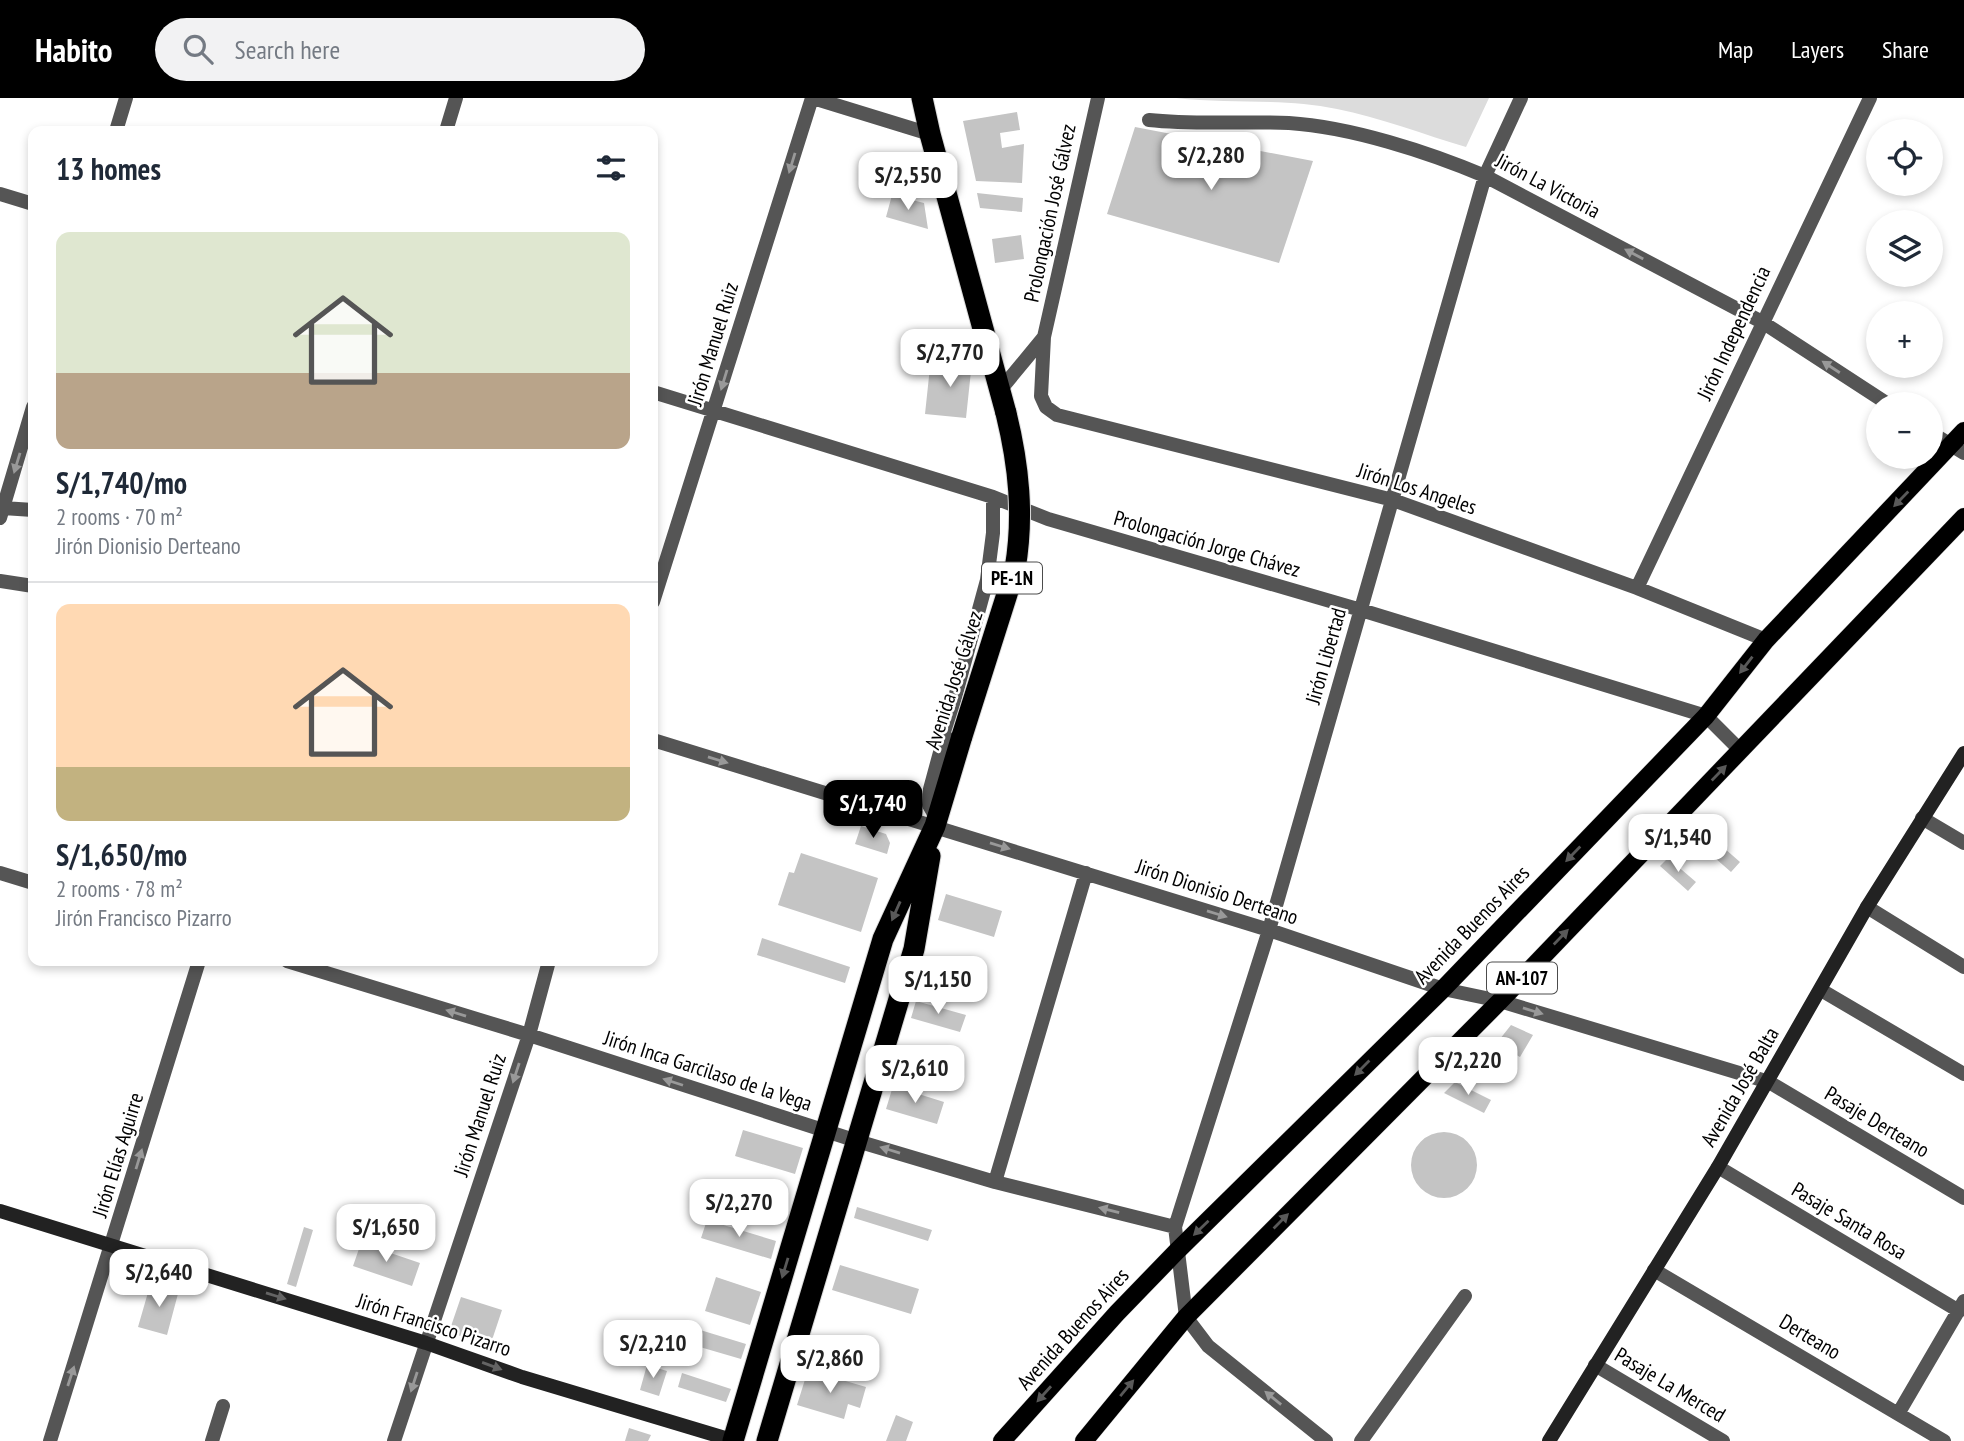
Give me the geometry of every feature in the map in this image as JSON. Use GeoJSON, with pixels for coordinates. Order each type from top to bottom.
{"type":"FeatureCollection","features":[{"type":"Feature","properties":{"kind":"highway","name":"Avenida José Gálvez"},"geometry":{"type":"LineString","coordinates":[[767,1441],[914,949],[936,823],[1015,569],[1019,543],[1021,519],[1018,470],[1001,389],[922,98]]}},
{"type":"Feature","properties":{"kind":"highway","name":"Avenida José Gálvez"},"geometry":{"type":"LineString","coordinates":[[733,1441],[883,939],[936,823]]}},
{"type":"Feature","properties":{"kind":"main road","name":"Avenida Buenos Aires"},"geometry":{"type":"LineString","coordinates":[[1002,1441],[1116,1313],[1443,989],[1706,716],[1766,640],[1958,449],[1964,431]]}},
{"type":"Feature","properties":{"kind":"main road","name":"AN-107"},"geometry":{"type":"LineString","coordinates":[[1084,1441],[1186,1317],[1500,1001],[1964,517]]}},
{"type":"Feature","properties":{"kind":"main road","name":"Avenida José Balta"},"geometry":{"type":"LineString","coordinates":[[1549,1441],[1718,1167],[1867,907],[1964,752]]}},
{"type":"Feature","properties":{"kind":"main road","name":"Jirón Francisco Pizarro"},"geometry":{"type":"LineString","coordinates":[[0,1211],[426,1343],[522,1377],[733,1441]]}},
{"type":"Feature","properties":{"kind":"street"},"geometry":{"type":"LineString","coordinates":[[118,126],[126,98]]}},
{"type":"Feature","properties":{"kind":"street"},"geometry":{"type":"LineString","coordinates":[[448,126],[456,98]]}},
{"type":"Feature","properties":{"kind":"street"},"geometry":{"type":"LineString","coordinates":[[813,98],[930,134]]}},
{"type":"Feature","properties":{"kind":"street","name":"Jirón Manuel Ruiz"},"geometry":{"type":"LineString","coordinates":[[658,586],[813,98]]}},
{"type":"Feature","properties":{"kind":"street","name":"Prolongación José Gálvez"},"geometry":{"type":"LineString","coordinates":[[1046,407],[1041,396],[1044,337],[1098,98]]}},
{"type":"Feature","properties":{"kind":"street","name":"Jirón Libertad"},"geometry":{"type":"LineString","coordinates":[[1175,1227],[1269,930],[1485,176],[1521,98]]}},
{"type":"Feature","properties":{"kind":"street","name":"Jirón Independencia"},"geometry":{"type":"LineString","coordinates":[[1637,588],[1870,98]]}},
{"type":"Feature","properties":{"kind":"street","name":"Jirón La Victoria"},"geometry":{"type":"LineString","coordinates":[[1149,120],[1290,124],[1329,129],[1447,160],[1485,176],[1762,322],[1870,392]]}},
{"type":"Feature","properties":{"kind":"street"},"geometry":{"type":"LineString","coordinates":[[0,194],[28,202]]}},
{"type":"Feature","properties":{"kind":"street","name":"Prolongación José Gálvez"},"geometry":{"type":"LineString","coordinates":[[1001,389],[1044,337]]}},
{"type":"Feature","properties":{"kind":"street","name":"Prolongación Jorge Chávez"},"geometry":{"type":"LineString","coordinates":[[658,394],[993,497],[1048,519],[1361,610],[1706,716],[1740,750]]}},
{"type":"Feature","properties":{"kind":"street","name":"Jirón Los Angeles"},"geometry":{"type":"LineString","coordinates":[[1046,407],[1057,415],[1393,500],[1637,588],[1766,640]]}},
{"type":"Feature","properties":{"kind":"street"},"geometry":{"type":"LineString","coordinates":[[28,424],[1,513],[28,510]]}},
{"type":"Feature","properties":{"kind":"street"},"geometry":{"type":"LineString","coordinates":[[1943,440],[1958,449]]}},
{"type":"Feature","properties":{"kind":"street"},"geometry":{"type":"LineString","coordinates":[[936,823],[929,806],[930,789],[988,580],[993,533],[993,497]]}},
{"type":"Feature","properties":{"kind":"street"},"geometry":{"type":"LineString","coordinates":[[0,581],[28,585]]}},
{"type":"Feature","properties":{"kind":"street","name":"Jirón Dionisio Derteano"},"geometry":{"type":"LineString","coordinates":[[658,741],[936,823],[1443,989],[1500,1001],[1769,1082]]}},
{"type":"Feature","properties":{"kind":"street"},"geometry":{"type":"LineString","coordinates":[[1922,818],[1964,843]]}},
{"type":"Feature","properties":{"kind":"street"},"geometry":{"type":"LineString","coordinates":[[0,873],[28,881]]}},
{"type":"Feature","properties":{"kind":"street"},"geometry":{"type":"LineString","coordinates":[[995,1182],[1086,873]]}},
{"type":"Feature","properties":{"kind":"street"},"geometry":{"type":"LineString","coordinates":[[1867,907],[1964,967]]}},
{"type":"Feature","properties":{"kind":"street","name":"Jirón Elías Aguirre"},"geometry":{"type":"LineString","coordinates":[[50,1441],[198,966]]}},
{"type":"Feature","properties":{"kind":"street","name":"Jirón Inca Garcilaso de la Vega"},"geometry":{"type":"LineString","coordinates":[[303,966],[529,1035],[857,1141],[995,1182],[1175,1227]]}},
{"type":"Feature","properties":{"kind":"street","name":"Jirón Manuel Ruiz"},"geometry":{"type":"LineString","coordinates":[[394,1441],[529,1035],[548,966]]}},
{"type":"Feature","properties":{"kind":"street"},"geometry":{"type":"LineString","coordinates":[[1821,990],[1964,1074]]}},
{"type":"Feature","properties":{"kind":"street","name":"Pasaje Derteano"},"geometry":{"type":"LineString","coordinates":[[1769,1082],[1964,1198]]}},
{"type":"Feature","properties":{"kind":"street","name":"Pasaje Santa Rosa"},"geometry":{"type":"LineString","coordinates":[[1718,1167],[1961,1306]]}},
{"type":"Feature","properties":{"kind":"street"},"geometry":{"type":"LineString","coordinates":[[1175,1227],[1186,1317],[1209,1346],[1326,1441]]}},
{"type":"Feature","properties":{"kind":"street","name":"Derteano"},"geometry":{"type":"LineString","coordinates":[[1654,1270],[1934,1438]]}},
{"type":"Feature","properties":{"kind":"street"},"geometry":{"type":"LineString","coordinates":[[1361,1441],[1465,1296]]}},
{"type":"Feature","properties":{"kind":"street"},"geometry":{"type":"LineString","coordinates":[[1898,1414],[1961,1306]]}},
{"type":"Feature","properties":{"kind":"street","name":"Pasaje La Merced"},"geometry":{"type":"LineString","coordinates":[[1595,1365],[1723,1441]]}},
{"type":"Feature","properties":{"kind":"street"},"geometry":{"type":"LineString","coordinates":[[212,1441],[223,1406]]}},
{"type":"Feature","properties":{"kind":"shaded area"},"geometry":{"type":"Polygon","coordinates":[[[1176,98],[1489,98],[1466,147],[1337,109],[1277,102],[1176,98]]]}},
{"type":"Feature","properties":{"kind":"building"},"geometry":{"type":"Polygon","coordinates":[[[1017,112],[1020,130],[1000,133],[1002,148],[1024,144],[1022,183],[976,181],[963,121],[1017,112]]]}},
{"type":"Feature","properties":{"kind":"building"},"geometry":{"type":"Polygon","coordinates":[[[1135,127],[1313,161],[1279,263],[1107,214],[1135,127]]]}},
{"type":"Feature","properties":{"kind":"building"},"geometry":{"type":"Polygon","coordinates":[[[977,193],[1023,198],[1022,212],[980,208],[977,193]]]}},
{"type":"Feature","properties":{"kind":"building"},"geometry":{"type":"Polygon","coordinates":[[[892,195],[924,203],[928,229],[886,217],[892,195]]]}},
{"type":"Feature","properties":{"kind":"building"},"geometry":{"type":"Polygon","coordinates":[[[1021,235],[1024,259],[995,263],[992,239],[1021,235]]]}},
{"type":"Feature","properties":{"kind":"building"},"geometry":{"type":"Polygon","coordinates":[[[953,355],[970,357],[966,418],[925,414],[930,367],[952,369],[953,355]]]}},
{"type":"Feature","properties":{"kind":"building"},"geometry":{"type":"Polygon","coordinates":[[[861,826],[886,834],[890,843],[887,854],[855,844],[861,826]]]}},
{"type":"Feature","properties":{"kind":"building"},"geometry":{"type":"Polygon","coordinates":[[[1700,827],[1740,862],[1731,872],[1691,837],[1700,827]]]}},
{"type":"Feature","properties":{"kind":"building"},"geometry":{"type":"Polygon","coordinates":[[[801,853],[878,878],[861,932],[778,905],[789,872],[794,873],[801,853]]]}},
{"type":"Feature","properties":{"kind":"building"},"geometry":{"type":"Polygon","coordinates":[[[1668,858],[1696,882],[1688,891],[1660,866],[1668,858]]]}},
{"type":"Feature","properties":{"kind":"building"},"geometry":{"type":"Polygon","coordinates":[[[946,894],[1002,911],[994,937],[938,920],[946,894]]]}},
{"type":"Feature","properties":{"kind":"building"},"geometry":{"type":"Polygon","coordinates":[[[762,938],[850,967],[845,983],[757,955],[762,938]]]}},
{"type":"Feature","properties":{"kind":"building"},"geometry":{"type":"Polygon","coordinates":[[[923,974],[960,985],[956,999],[919,988],[923,974]]]}},
{"type":"Feature","properties":{"kind":"building"},"geometry":{"type":"Polygon","coordinates":[[[916,1001],[966,1015],[960,1032],[911,1018],[916,1001]]]}},
{"type":"Feature","properties":{"kind":"building"},"geometry":{"type":"Polygon","coordinates":[[[1511,1025],[1533,1035],[1520,1057],[1496,1044],[1511,1025]]]}},
{"type":"Feature","properties":{"kind":"building"},"geometry":{"type":"Polygon","coordinates":[[[904,1049],[957,1065],[952,1081],[899,1065],[904,1049]]]}},
{"type":"Feature","properties":{"kind":"building"},"geometry":{"type":"Polygon","coordinates":[[[1455,1082],[1491,1100],[1484,1113],[1444,1093],[1455,1082]]]}},
{"type":"Feature","properties":{"kind":"building"},"geometry":{"type":"Polygon","coordinates":[[[893,1086],[944,1102],[937,1124],[886,1109],[893,1086]]]}},
{"type":"Feature","properties":{"kind":"building"},"geometry":{"type":"Polygon","coordinates":[[[743,1130],[803,1148],[795,1174],[735,1156],[743,1130]]]}},
{"type":"Feature","properties":{"kind":"building"},"geometry":{"type":"Polygon","coordinates":[[[1444,1132],[1457,1134],[1472,1147],[1477,1165],[1475,1178],[1462,1193],[1444,1198],[1431,1196],[1416,1183],[1411,1165],[1413,1152],[1426,1137],[1444,1132]]]}},
{"type":"Feature","properties":{"kind":"building"},"geometry":{"type":"Polygon","coordinates":[[[716,1184],[787,1206],[783,1220],[711,1197],[716,1184]]]}},
{"type":"Feature","properties":{"kind":"building"},"geometry":{"type":"Polygon","coordinates":[[[857,1207],[932,1230],[928,1241],[854,1218],[857,1207]]]}},
{"type":"Feature","properties":{"kind":"building"},"geometry":{"type":"Polygon","coordinates":[[[707,1220],[776,1241],[771,1259],[701,1238],[707,1220]]]}},
{"type":"Feature","properties":{"kind":"building"},"geometry":{"type":"Polygon","coordinates":[[[304,1227],[313,1230],[296,1287],[287,1284],[304,1227]]]}},
{"type":"Feature","properties":{"kind":"building"},"geometry":{"type":"Polygon","coordinates":[[[361,1243],[420,1263],[412,1286],[353,1266],[361,1243]]]}},
{"type":"Feature","properties":{"kind":"building"},"geometry":{"type":"Polygon","coordinates":[[[840,1265],[919,1289],[911,1314],[832,1290],[840,1265]]]}},
{"type":"Feature","properties":{"kind":"building"},"geometry":{"type":"Polygon","coordinates":[[[716,1277],[761,1292],[750,1325],[705,1311],[716,1277]]]}},
{"type":"Feature","properties":{"kind":"building"},"geometry":{"type":"Polygon","coordinates":[[[151,1282],[179,1290],[167,1335],[138,1327],[151,1282]]]}},
{"type":"Feature","properties":{"kind":"building"},"geometry":{"type":"Polygon","coordinates":[[[461,1297],[502,1310],[490,1346],[449,1332],[461,1297]]]}},
{"type":"Feature","properties":{"kind":"building"},"geometry":{"type":"Polygon","coordinates":[[[697,1329],[746,1344],[741,1359],[693,1345],[697,1329]]]}},
{"type":"Feature","properties":{"kind":"building"},"geometry":{"type":"Polygon","coordinates":[[[647,1365],[667,1371],[659,1396],[640,1390],[647,1365]]]}},
{"type":"Feature","properties":{"kind":"building"},"geometry":{"type":"Polygon","coordinates":[[[808,1370],[866,1387],[860,1408],[848,1404],[844,1419],[797,1405],[808,1370]]]}},
{"type":"Feature","properties":{"kind":"building"},"geometry":{"type":"Polygon","coordinates":[[[682,1373],[731,1389],[726,1402],[678,1387],[682,1373]]]}},
{"type":"Feature","properties":{"kind":"building"},"geometry":{"type":"Polygon","coordinates":[[[896,1415],[913,1422],[906,1441],[886,1441],[896,1415]]]}},
{"type":"Feature","properties":{"kind":"building"},"geometry":{"type":"Polygon","coordinates":[[[629,1428],[651,1435],[648,1441],[625,1441],[629,1428]]]}}]}
